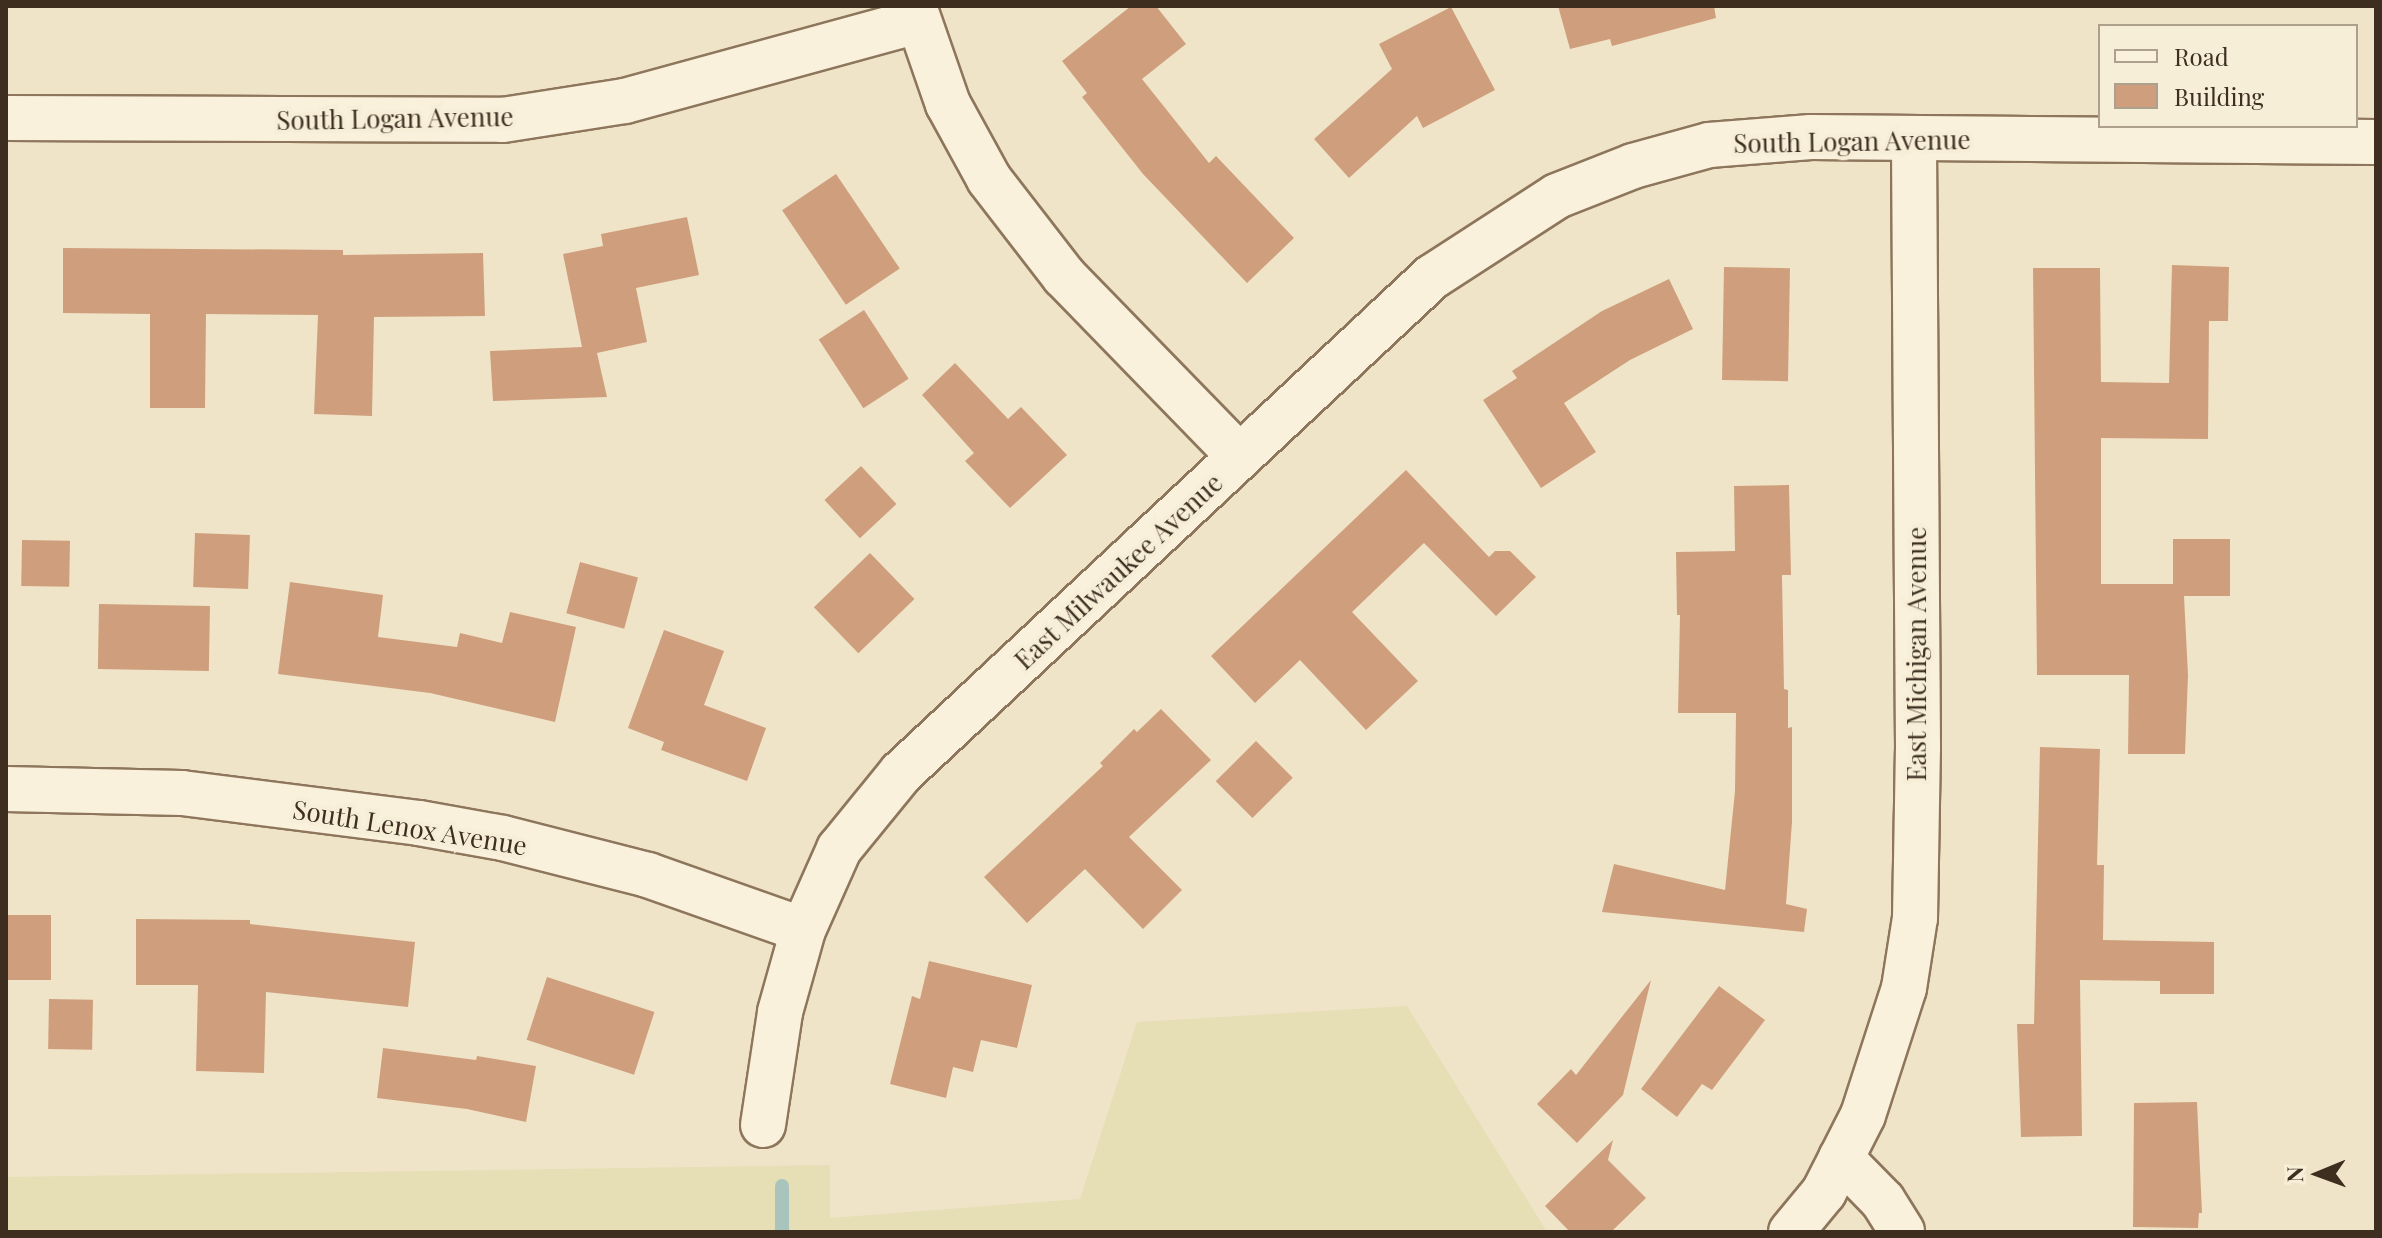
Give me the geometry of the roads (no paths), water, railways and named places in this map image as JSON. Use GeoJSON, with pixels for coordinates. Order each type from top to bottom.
{"type":"FeatureCollection","features":[{"type":"Feature","properties":{"kind":"street","name":"South Logan Avenue"},"geometry":{"type":"LineString","coordinates":[[6,118],[503,120],[625,101],[916,14]]}},
{"type":"Feature","properties":{"kind":"street","name":"East Milwaukee Avenue"},"geometry":{"type":"LineString","coordinates":[[763,1125],[780,1012],[803,930],[839,849],[901,773],[1240,457],[1064,276],[989,179],[948,104],[916,14]]}},
{"type":"Feature","properties":{"kind":"street","name":"South Logan Avenue"},"geometry":{"type":"LineString","coordinates":[[1240,457],[1432,277],[1557,196],[1633,166],[1709,145],[1811,137],[2376,142]]}},
{"type":"Feature","properties":{"kind":"street","name":"East Michigan Avenue"},"geometry":{"type":"LineString","coordinates":[[1791,1232],[1824,1192],[1863,1115],[1904,988],[1915,918],[1918,748],[1914,138]]}},
{"type":"Feature","properties":{"kind":"street","name":"South Lenox Avenue"},"geometry":{"type":"LineString","coordinates":[[6,789],[182,793],[419,823],[503,838],[648,875],[803,930]]}},
{"type":"Feature","properties":{"kind":"street"},"geometry":{"type":"LineString","coordinates":[[1841,1158],[1883,1201],[1902,1232]]}},
{"type":"Feature","properties":{"kind":"waterway"},"geometry":{"type":"LineString","coordinates":[[782,1186],[782,1232]]}}]}
